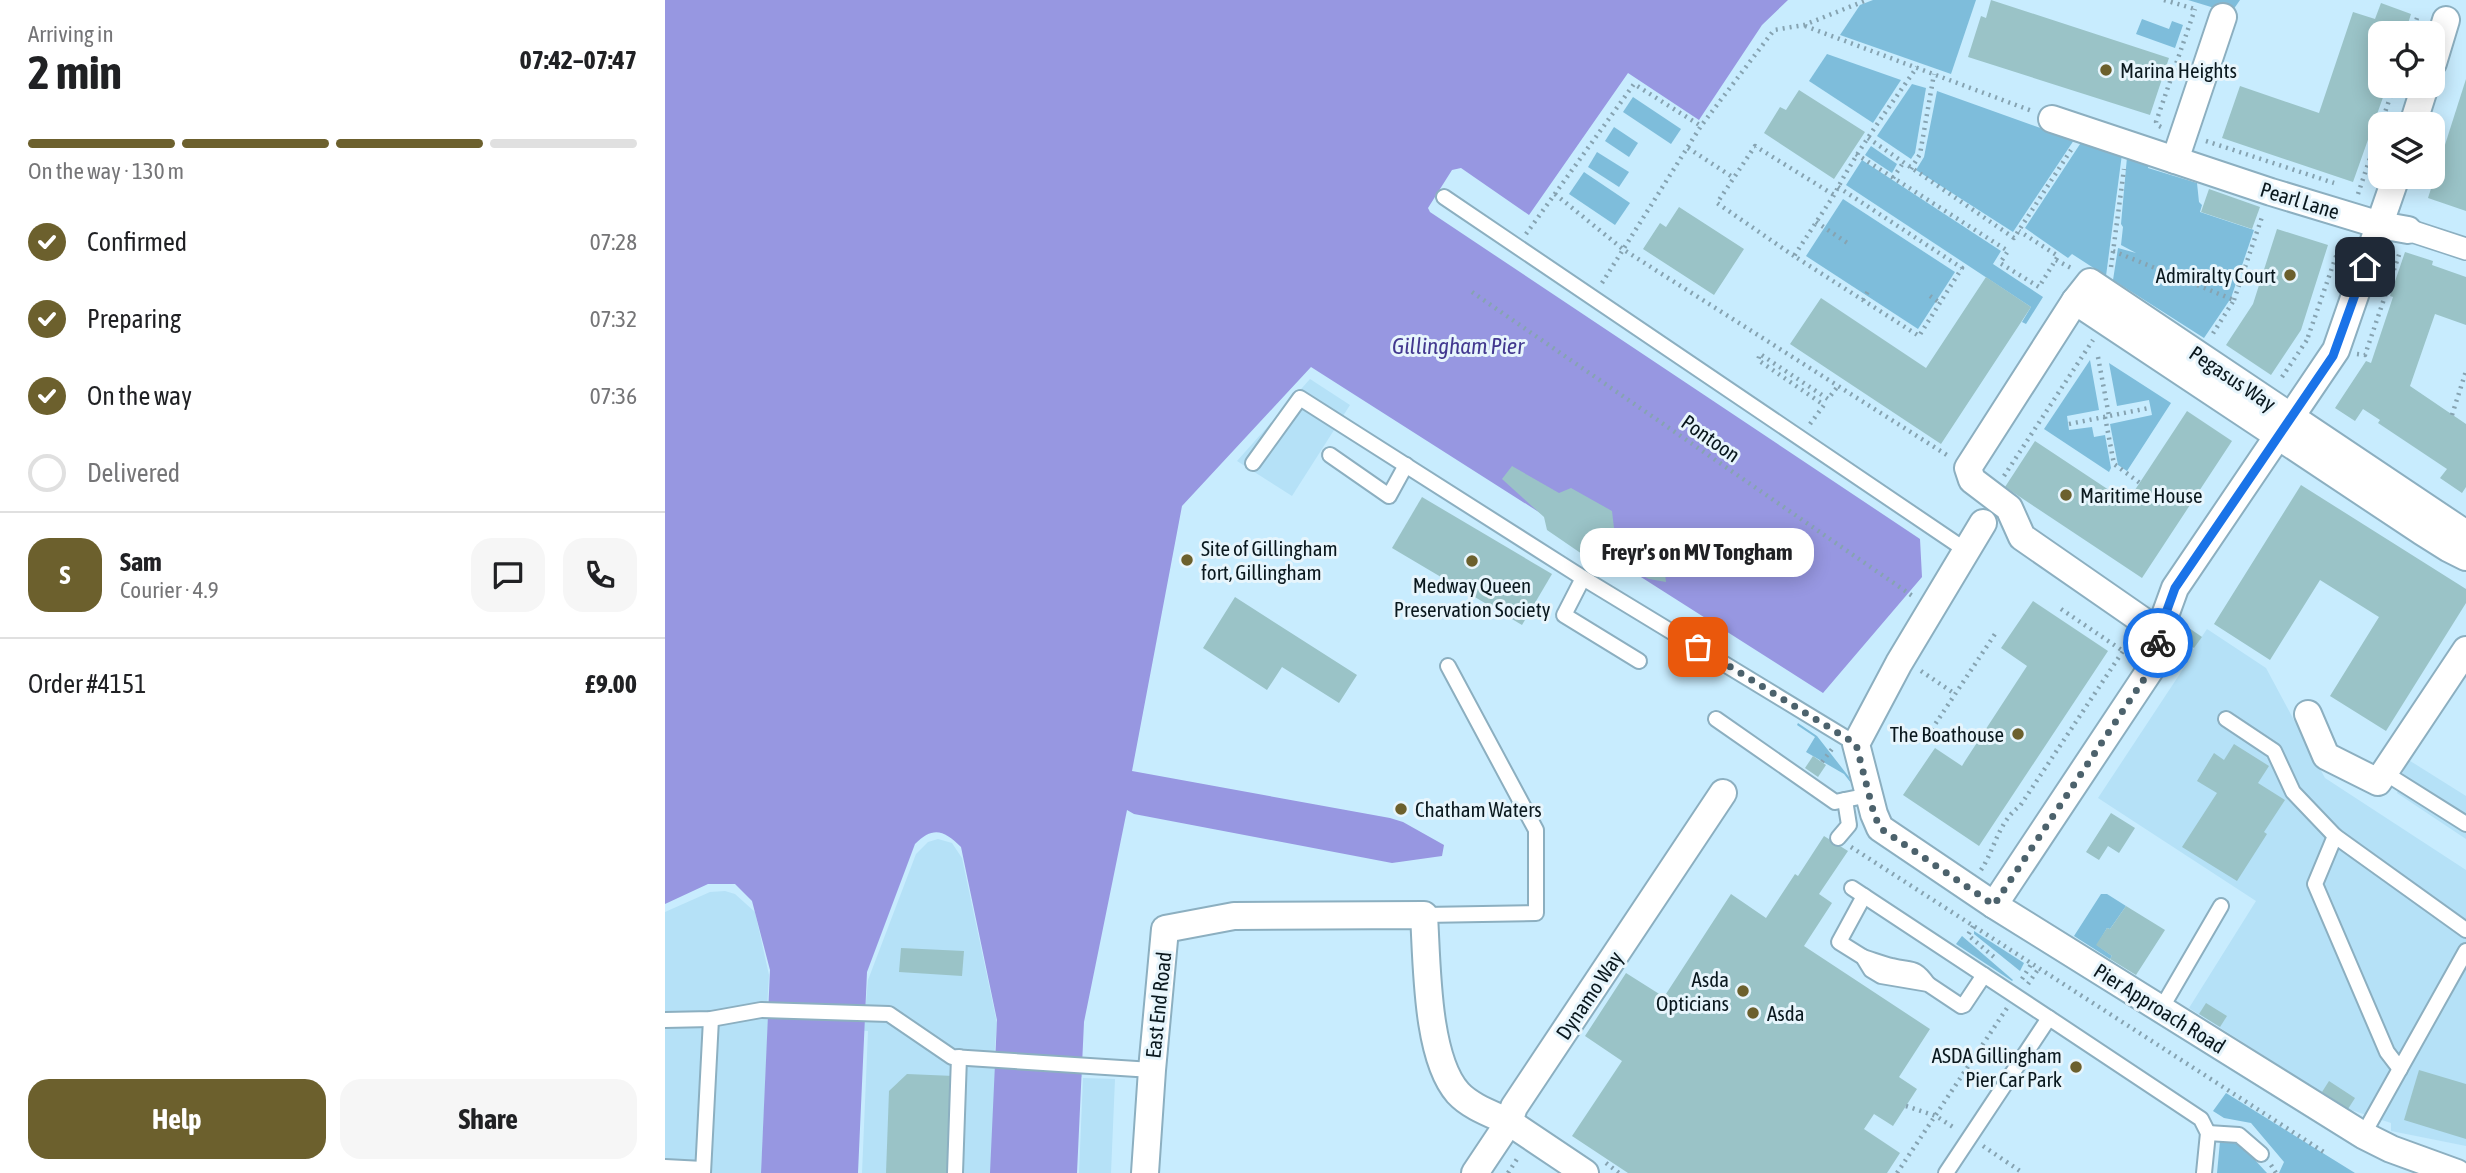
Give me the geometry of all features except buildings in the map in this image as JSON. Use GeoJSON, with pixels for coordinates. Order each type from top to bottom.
{"type":"FeatureCollection","features":[{"type":"Feature","properties":{"kind":"street"},"geometry":{"type":"LineString","coordinates":[[2175,160],[2223,17]]}},
{"type":"Feature","properties":{"kind":"street","name":"Pearl Lane"},"geometry":{"type":"LineString","coordinates":[[2052,119],[2271,192],[2384,214],[2408,230],[2466,249]]}},
{"type":"Feature","properties":{"kind":"street"},"geometry":{"type":"LineString","coordinates":[[1994,905],[2156,661],[2159,632],[2175,588],[2336,350],[2392,189]]}},
{"type":"Feature","properties":{"kind":"street","name":"Pegasus Way"},"geometry":{"type":"LineString","coordinates":[[1968,468],[2075,301],[2090,282],[2439,543],[2466,557]]}},
{"type":"Feature","properties":{"kind":"street","name":"Pegasus Way"},"geometry":{"type":"LineString","coordinates":[[2075,301],[2466,534]]}},
{"type":"Feature","properties":{"kind":"street"},"geometry":{"type":"LineString","coordinates":[[1968,468],[1972,480],[2009,508],[2022,537],[2159,632]]}},
{"type":"Feature","properties":{"kind":"street"},"geometry":{"type":"LineString","coordinates":[[1856,744],[1902,658],[1983,523]]}},
{"type":"Feature","properties":{"kind":"street"},"geometry":{"type":"LineString","coordinates":[[2308,714],[2326,756],[2378,782],[2466,650]]}},
{"type":"Feature","properties":{"kind":"street","name":"Pier Approach Road"},"geometry":{"type":"LineString","coordinates":[[1856,744],[1857,797],[1883,831],[1994,905],[2363,1135],[2391,1149],[2457,1173]]}},
{"type":"Feature","properties":{"kind":"street","name":"Dynamo Way"},"geometry":{"type":"LineString","coordinates":[[1475,1173],[1509,1122],[1514,1107],[1723,793]]}},
{"type":"Feature","properties":{"kind":"street"},"geometry":{"type":"LineString","coordinates":[[1424,915],[1433,1026],[1442,1069],[1459,1093],[1479,1108],[1591,1165]]}},
{"type":"Feature","properties":{"kind":"street","name":"East End Road"},"geometry":{"type":"LineString","coordinates":[[1145,1173],[1165,929],[1234,916],[1424,915]]}},
{"type":"Feature","properties":{"kind":"lane"},"geometry":{"type":"LineString","coordinates":[[1444,197],[1967,551]]}},
{"type":"Feature","properties":{"kind":"lane"},"geometry":{"type":"LineString","coordinates":[[1253,463],[1300,398],[1583,578],[1856,744]]}},
{"type":"Feature","properties":{"kind":"lane"},"geometry":{"type":"LineString","coordinates":[[1330,455],[1389,496],[1406,465]]}},
{"type":"Feature","properties":{"kind":"lane"},"geometry":{"type":"LineString","coordinates":[[1583,578],[1564,615],[1639,661]]}},
{"type":"Feature","properties":{"kind":"lane","name":"East End Road"},"geometry":{"type":"LineString","coordinates":[[1424,915],[1536,914],[1536,830],[1448,666]]}},
{"type":"Feature","properties":{"kind":"lane"},"geometry":{"type":"LineString","coordinates":[[1716,719],[1835,802],[1857,797],[1843,841]]}},
{"type":"Feature","properties":{"kind":"lane"},"geometry":{"type":"LineString","coordinates":[[2226,719],[2274,751],[2293,792],[2335,836],[2466,930]]}},
{"type":"Feature","properties":{"kind":"lane"},"geometry":{"type":"LineString","coordinates":[[2385,773],[2466,824]]}},
{"type":"Feature","properties":{"kind":"lane"},"geometry":{"type":"LineString","coordinates":[[2335,836],[2315,884],[2384,1045],[2400,1069]]}},
{"type":"Feature","properties":{"kind":"lane"},"geometry":{"type":"LineString","coordinates":[[1984,975],[1961,1006],[1928,984],[1881,976],[1871,970],[1863,957],[1839,942],[1858,892],[1984,975],[2049,1018],[2201,1119],[2207,1133],[2204,1173]]}},
{"type":"Feature","properties":{"kind":"lane"},"geometry":{"type":"LineString","coordinates":[[2161,1009],[2221,906]]}},
{"type":"Feature","properties":{"kind":"lane"},"geometry":{"type":"LineString","coordinates":[[2363,1135],[2466,951]]}},
{"type":"Feature","properties":{"kind":"lane"},"geometry":{"type":"LineString","coordinates":[[665,1020],[711,1019],[761,1010],[889,1014],[952,1057],[1152,1070]]}},
{"type":"Feature","properties":{"kind":"lane"},"geometry":{"type":"LineString","coordinates":[[1946,1173],[2049,1018]]}},
{"type":"Feature","properties":{"kind":"lane"},"geometry":{"type":"LineString","coordinates":[[665,1167],[703,1171],[711,1019]]}},
{"type":"Feature","properties":{"kind":"lane"},"geometry":{"type":"LineString","coordinates":[[955,1173],[959,1057]]}},
{"type":"Feature","properties":{"kind":"lane"},"geometry":{"type":"LineString","coordinates":[[2207,1133],[2239,1135],[2261,1154]]}},
{"type":"Feature","properties":{"kind":"path"},"geometry":{"type":"LineString","coordinates":[[1593,297],[1701,126],[1774,30],[1804,25],[1867,0]]}},
{"type":"Feature","properties":{"kind":"path"},"geometry":{"type":"LineString","coordinates":[[2164,0],[2223,17]]}},
{"type":"Feature","properties":{"kind":"path"},"geometry":{"type":"LineString","coordinates":[[2195,9],[2157,125],[2335,184]]}},
{"type":"Feature","properties":{"kind":"path"},"geometry":{"type":"LineString","coordinates":[[1804,25],[2052,119]]}},
{"type":"Feature","properties":{"kind":"path"},"geometry":{"type":"LineString","coordinates":[[1794,256],[1834,195],[1856,153],[1917,67]]}},
{"type":"Feature","properties":{"kind":"path"},"geometry":{"type":"LineString","coordinates":[[1911,169],[1920,155],[1934,74]]}},
{"type":"Feature","properties":{"kind":"path"},"geometry":{"type":"LineString","coordinates":[[1517,246],[1634,84],[1701,126]]}},
{"type":"Feature","properties":{"kind":"path"},"geometry":{"type":"LineString","coordinates":[[1868,138],[2014,239],[2084,130]]}},
{"type":"Feature","properties":{"kind":"path"},"geometry":{"type":"LineString","coordinates":[[2110,274],[2128,145]]}},
{"type":"Feature","properties":{"kind":"path"},"geometry":{"type":"LineString","coordinates":[[1834,195],[1755,146],[1717,204],[1919,336],[1962,268],[1838,187]]}},
{"type":"Feature","properties":{"kind":"path"},"geometry":{"type":"LineString","coordinates":[[1688,148],[1734,177]]}},
{"type":"Feature","properties":{"kind":"path"},"geometry":{"type":"LineString","coordinates":[[1856,153],[2008,251],[2000,263],[2039,288],[2058,257],[2019,231]]}},
{"type":"Feature","properties":{"kind":"path"},"geometry":{"type":"LineString","coordinates":[[1893,178],[1903,163]]}},
{"type":"Feature","properties":{"kind":"path"},"geometry":{"type":"LineString","coordinates":[[2346,188],[2384,214]]}},
{"type":"Feature","properties":{"kind":"path"},"geometry":{"type":"LineString","coordinates":[[2212,335],[2234,300],[2271,192]]}},
{"type":"Feature","properties":{"kind":"path"},"geometry":{"type":"LineString","coordinates":[[1555,194],[1624,250],[1968,468]]}},
{"type":"Feature","properties":{"kind":"path"},"geometry":{"type":"LineString","coordinates":[[1816,222],[1849,244]]}},
{"type":"Feature","properties":{"kind":"path"},"geometry":{"type":"LineString","coordinates":[[2113,251],[2234,300]]}},
{"type":"Feature","properties":{"kind":"path"},"geometry":{"type":"LineString","coordinates":[[1863,300],[1870,288]]}},
{"type":"Feature","properties":{"kind":"path","name":"Pontoon"},"geometry":{"type":"LineString","coordinates":[[1472,292],[1932,609]]}},
{"type":"Feature","properties":{"kind":"path"},"geometry":{"type":"LineString","coordinates":[[1930,296],[1940,303]]}},
{"type":"Feature","properties":{"kind":"path"},"geometry":{"type":"LineString","coordinates":[[1992,494],[2105,321]]}},
{"type":"Feature","properties":{"kind":"path"},"geometry":{"type":"LineString","coordinates":[[1800,438],[1824,405],[1758,360],[1760,354],[1828,399],[1838,386]]}},
{"type":"Feature","properties":{"kind":"path"},"geometry":{"type":"LineString","coordinates":[[2098,357],[2113,464],[2140,483]]}},
{"type":"Feature","properties":{"kind":"path"},"geometry":{"type":"LineString","coordinates":[[2452,415],[2466,371]]}},
{"type":"Feature","properties":{"kind":"path"},"geometry":{"type":"LineString","coordinates":[[2069,424],[2149,408]]}},
{"type":"Feature","properties":{"kind":"path"},"geometry":{"type":"LineString","coordinates":[[2061,609],[2151,669]]}},
{"type":"Feature","properties":{"kind":"path"},"geometry":{"type":"LineString","coordinates":[[1924,741],[1997,631]]}},
{"type":"Feature","properties":{"kind":"path"},"geometry":{"type":"LineString","coordinates":[[1981,870],[1997,835],[2011,813],[2022,805],[2123,651]]}},
{"type":"Feature","properties":{"kind":"path"},"geometry":{"type":"LineString","coordinates":[[1902,658],[1955,694]]}},
{"type":"Feature","properties":{"kind":"path"},"geometry":{"type":"LineString","coordinates":[[1822,762],[1829,752]]}},
{"type":"Feature","properties":{"kind":"path"},"geometry":{"type":"LineString","coordinates":[[2005,823],[2011,827]]}},
{"type":"Feature","properties":{"kind":"path","name":"Pier Approach Road"},"geometry":{"type":"LineString","coordinates":[[1843,841],[2237,1093],[2327,1154]]}},
{"type":"Feature","properties":{"kind":"path"},"geometry":{"type":"LineString","coordinates":[[1973,926],[1968,936],[1996,959]]}},
{"type":"Feature","properties":{"kind":"path"},"geometry":{"type":"LineString","coordinates":[[2014,975],[2023,978],[2032,963]]}},
{"type":"Feature","properties":{"kind":"path"},"geometry":{"type":"LineString","coordinates":[[2031,981],[2039,968]]}},
{"type":"Feature","properties":{"kind":"path"},"geometry":{"type":"LineString","coordinates":[[1897,1173],[2009,1005]]}},
{"type":"Feature","properties":{"kind":"path"},"geometry":{"type":"LineString","coordinates":[[1906,1106],[1936,1116],[1960,1131]]}},
{"type":"Feature","properties":{"kind":"path"},"geometry":{"type":"LineString","coordinates":[[1980,1144],[2023,1173]]}},
{"type":"Feature","properties":{"kind":"path"},"geometry":{"type":"LineString","coordinates":[[1591,1165],[1619,1173]]}},
{"type":"Feature","properties":{"kind":"shaded area"},"geometry":{"type":"Polygon","coordinates":[[[1873,0],[1976,0],[1951,74],[1840,35],[1860,5],[1873,0]]]}},
{"type":"Feature","properties":{"kind":"shaded area"},"geometry":{"type":"Polygon","coordinates":[[[2188,0],[2240,0],[2231,13],[2188,0]]]}},
{"type":"Feature","properties":{"kind":"shaded area"},"geometry":{"type":"Polygon","coordinates":[[[2142,19],[2169,29],[2172,21],[2183,25],[2175,48],[2136,34],[2142,19]]]}},
{"type":"Feature","properties":{"kind":"shaded area"},"geometry":{"type":"Polygon","coordinates":[[[1827,54],[1901,80],[1873,123],[1809,81],[1827,54]]]}},
{"type":"Feature","properties":{"kind":"shaded area"},"geometry":{"type":"Polygon","coordinates":[[[1912,84],[1926,88],[1915,153],[1911,159],[1877,136],[1912,84]]]}},
{"type":"Feature","properties":{"kind":"shaded area"},"geometry":{"type":"Polygon","coordinates":[[[1937,91],[2074,140],[2013,232],[1916,170],[1924,157],[1937,91]]]}},
{"type":"Feature","properties":{"kind":"shaded area"},"geometry":{"type":"Polygon","coordinates":[[[1633,97],[1681,129],[1671,144],[1623,112],[1633,97]]]}},
{"type":"Feature","properties":{"kind":"shaded area"},"geometry":{"type":"Polygon","coordinates":[[[1614,127],[1638,143],[1629,157],[1605,141],[1614,127]]]}},
{"type":"Feature","properties":{"kind":"shaded area"},"geometry":{"type":"Polygon","coordinates":[[[2082,141],[2122,154],[2106,276],[2072,254],[2068,258],[2025,228],[2082,141]]]}},
{"type":"Feature","properties":{"kind":"shaded area"},"geometry":{"type":"Polygon","coordinates":[[[1871,146],[1897,164],[1892,173],[1865,155],[1871,146]]]}},
{"type":"Feature","properties":{"kind":"shaded area"},"geometry":{"type":"Polygon","coordinates":[[[1597,152],[1629,172],[1619,187],[1588,167],[1597,152]]]}},
{"type":"Feature","properties":{"kind":"shaded area"},"geometry":{"type":"Polygon","coordinates":[[[2127,157],[2149,162],[2148,168],[2197,183],[2199,202],[2202,205],[2200,212],[2254,230],[2231,298],[2204,338],[2113,280],[2118,248],[2136,253],[2121,245],[2127,157]]]}},
{"type":"Feature","properties":{"kind":"shaded area"},"geometry":{"type":"Polygon","coordinates":[[[1862,160],[2001,251],[1993,264],[2043,297],[2026,324],[2022,322],[2031,307],[1846,185],[1862,160]]]}},
{"type":"Feature","properties":{"kind":"shaded area"},"geometry":{"type":"Polygon","coordinates":[[[1584,172],[1630,203],[1615,225],[1569,194],[1584,172]]]}},
{"type":"Feature","properties":{"kind":"shaded area"},"geometry":{"type":"Polygon","coordinates":[[[1843,199],[1955,272],[1918,329],[1806,256],[1843,199]]]}},
{"type":"Feature","properties":{"kind":"shaded area"},"geometry":{"type":"Polygon","coordinates":[[[2090,360],[2099,410],[2067,416],[2069,430],[2092,427],[2094,437],[2105,435],[2111,468],[2109,472],[2044,429],[2090,360]]]}},
{"type":"Feature","properties":{"kind":"shaded area"},"geometry":{"type":"Polygon","coordinates":[[[2109,363],[2171,403],[2127,471],[2118,465],[2110,424],[2152,415],[2149,400],[2117,406],[2109,363]]]}},
{"type":"Feature","properties":{"kind":"shaded area"},"geometry":{"type":"Polygon","coordinates":[[[1310,379],[1350,405],[1292,496],[1237,461],[1310,379]]]}},
{"type":"Feature","properties":{"kind":"shaded area"},"geometry":{"type":"Polygon","coordinates":[[[2207,629],[2266,668],[2325,778],[2466,870],[2466,1146],[2391,1131],[2391,1123],[2348,1109],[2189,1008],[2256,901],[2098,798],[2207,629]]]}},
{"type":"Feature","properties":{"kind":"shaded area"},"geometry":{"type":"Polygon","coordinates":[[[1798,723],[1817,736],[1851,783],[1844,774],[1806,752],[1815,737],[1797,725],[1798,723]]]}},
{"type":"Feature","properties":{"kind":"shaded area"},"geometry":{"type":"Polygon","coordinates":[[[2407,759],[2466,796],[2466,839],[2397,793],[2407,759]]]}},
{"type":"Feature","properties":{"kind":"shaded area"},"geometry":{"type":"Polygon","coordinates":[[[938,839],[952,843],[962,858],[997,1023],[994,1058],[1083,1063],[1082,1077],[996,1074],[991,1173],[862,1173],[868,1031],[768,1026],[761,1173],[665,1173],[665,912],[710,892],[725,891],[735,894],[755,912],[769,975],[767,1008],[865,1013],[868,980],[916,854],[928,842],[938,839]]]}},
{"type":"Feature","properties":{"kind":"shaded area"},"geometry":{"type":"Polygon","coordinates":[[[2101,894],[2107,894],[2126,906],[2110,929],[2107,928],[2097,945],[2112,956],[2110,959],[2074,936],[2101,894]]]}},
{"type":"Feature","properties":{"kind":"shaded area"},"geometry":{"type":"Polygon","coordinates":[[[1974,931],[2024,963],[2020,971],[1974,934],[1974,931]]]}},
{"type":"Feature","properties":{"kind":"shaded area"},"geometry":{"type":"Polygon","coordinates":[[[1962,936],[2013,980],[1956,944],[1962,936]]]}},
{"type":"Feature","properties":{"kind":"shaded area"},"geometry":{"type":"Polygon","coordinates":[[[1083,1078],[1115,1079],[1111,1173],[1079,1173],[1083,1078]]]}},
{"type":"Feature","properties":{"kind":"shaded area"},"geometry":{"type":"Polygon","coordinates":[[[2226,1093],[2355,1173],[2279,1173],[2284,1162],[2251,1123],[2224,1118],[2213,1111],[2226,1093]]]}},
{"type":"Feature","properties":{"kind":"shaded area"},"geometry":{"type":"Polygon","coordinates":[[[2220,1141],[2240,1144],[2267,1173],[2217,1173],[2220,1141]]]}},
{"type":"Feature","properties":{"kind":"water","name":"Gillingham Pier"},"geometry":{"type":"Polygon","coordinates":[[[665,0],[1788,0],[1762,25],[1699,120],[1628,73],[1529,215],[1461,168],[1452,170],[1428,208],[1430,212],[1920,539],[1922,577],[1823,693],[1311,367],[1182,506],[1132,771],[1390,818],[1403,822],[1444,845],[1442,856],[1392,863],[1134,814],[1127,810],[1084,1022],[1077,1173],[990,1173],[997,1020],[961,847],[944,834],[927,834],[915,844],[867,972],[858,1173],[761,1173],[770,970],[752,901],[735,884],[708,884],[665,904],[665,0]]]}},
{"type":"Feature","properties":{"kind":"way so far"},"geometry":{"type":"LineString","coordinates":[[1698,647],[1856,744],[1880,828],[1994,905],[2156,661],[2158,643]]}},
{"type":"Feature","properties":{"kind":"place","name":"Marina Heights"},"geometry":{"type":"Point","coordinates":[2106,70]}},
{"type":"Feature","properties":{"kind":"place","name":"Admiralty Court"},"geometry":{"type":"Point","coordinates":[2290,275]}},
{"type":"Feature","properties":{"kind":"place","name":"Maritime House"},"geometry":{"type":"Point","coordinates":[2066,495]}},
{"type":"Feature","properties":{"kind":"place","name":"Site of Gillingham fort, Gillingham"},"geometry":{"type":"Point","coordinates":[1187,560]}},
{"type":"Feature","properties":{"kind":"place","name":"Medway Queen Preservation Society"},"geometry":{"type":"Point","coordinates":[1472,561]}},
{"type":"Feature","properties":{"kind":"place","name":"Freyr's on MV Tongham"},"geometry":{"type":"Point","coordinates":[1698,647]}},
{"type":"Feature","properties":{"kind":"place","name":"The Boathouse"},"geometry":{"type":"Point","coordinates":[2018,734]}},
{"type":"Feature","properties":{"kind":"place","name":"Chatham Waters"},"geometry":{"type":"Point","coordinates":[1401,809]}},
{"type":"Feature","properties":{"kind":"place","name":"Asda Opticians"},"geometry":{"type":"Point","coordinates":[1743,991]}},
{"type":"Feature","properties":{"kind":"place","name":"Asda"},"geometry":{"type":"Point","coordinates":[1753,1013]}},
{"type":"Feature","properties":{"kind":"place","name":"ASDA Gillingham Pier Car Park"},"geometry":{"type":"Point","coordinates":[2076,1067]}},
{"type":"Feature","properties":{"kind":"route"},"geometry":{"type":"LineString","coordinates":[[2158,643],[2159,632],[2175,588],[2333,356],[2365,267]]}}]}
